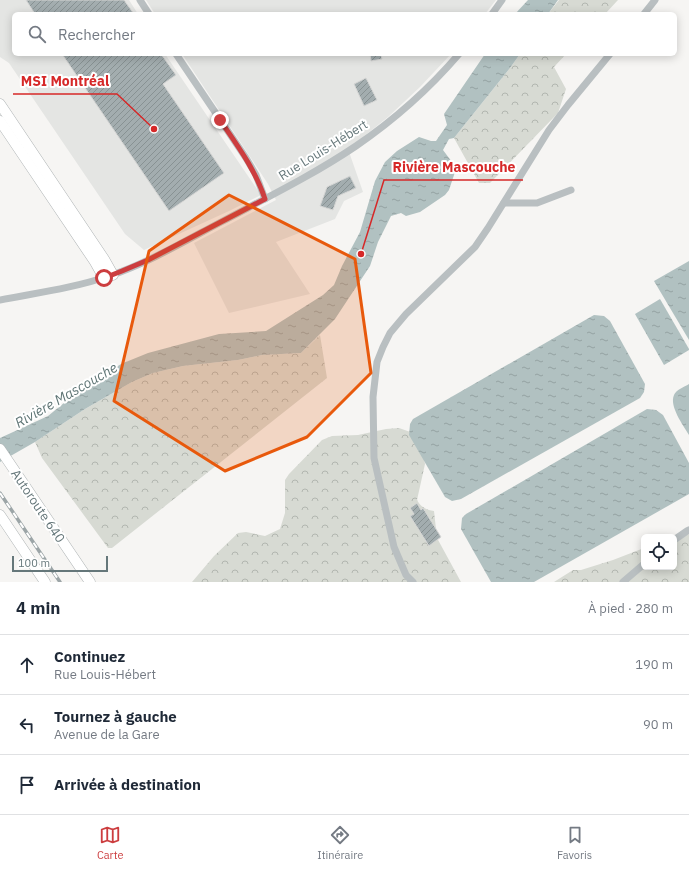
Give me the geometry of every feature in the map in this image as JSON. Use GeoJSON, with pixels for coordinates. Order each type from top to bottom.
{"type":"FeatureCollection","features":[{"type":"Feature","properties":{"kind":"highway"},"geometry":{"type":"LineString","coordinates":[[0,104],[104,259],[108,276]]}},
{"type":"Feature","properties":{"kind":"highway"},"geometry":{"type":"LineString","coordinates":[[0,121],[95,262],[108,276]]}},
{"type":"Feature","properties":{"kind":"highway","name":"Autoroute 640"},"geometry":{"type":"LineString","coordinates":[[0,449],[90,582]]}},
{"type":"Feature","properties":{"kind":"highway"},"geometry":{"type":"LineString","coordinates":[[0,515],[45,582]]}},
{"type":"Feature","properties":{"kind":"street"},"geometry":{"type":"LineString","coordinates":[[140,0],[148,12]]}},
{"type":"Feature","properties":{"kind":"street"},"geometry":{"type":"LineString","coordinates":[[493,12],[502,0]]}},
{"type":"Feature","properties":{"kind":"street"},"geometry":{"type":"LineString","coordinates":[[646,12],[656,0]]}},
{"type":"Feature","properties":{"kind":"street"},"geometry":{"type":"LineString","coordinates":[[177,56],[246,158],[256,175],[265,199]]}},
{"type":"Feature","properties":{"kind":"street","name":"Rue Louis-Hébert"},"geometry":{"type":"LineString","coordinates":[[0,300],[67,287],[108,276],[152,258],[265,199],[321,168],[376,132],[410,104],[457,56]]}},
{"type":"Feature","properties":{"kind":"street"},"geometry":{"type":"LineString","coordinates":[[413,582],[406,575],[394,547],[374,458],[373,397],[377,362],[390,333],[406,314],[475,247],[504,204],[549,130],[608,56]]}},
{"type":"Feature","properties":{"kind":"street"},"geometry":{"type":"LineString","coordinates":[[504,204],[537,203],[571,190]]}},
{"type":"Feature","properties":{"kind":"street"},"geometry":{"type":"LineString","coordinates":[[677,538],[688,530]]}},
{"type":"Feature","properties":{"kind":"street"},"geometry":{"type":"LineString","coordinates":[[623,582],[641,567]]}},
{"type":"Feature","properties":{"kind":"highlighted area"},"geometry":{"type":"Polygon","coordinates":[[[229,195],[355,259],[371,373],[307,437],[225,471],[114,401],[149,251],[229,195]]]}},
{"type":"Feature","properties":{"kind":"shaded area"},"geometry":{"type":"Polygon","coordinates":[[[0,0],[129,0],[137,12],[12,12],[12,56],[166,56],[261,195],[144,250],[125,234],[9,63],[0,57],[0,0]]]}},
{"type":"Feature","properties":{"kind":"shaded area"},"geometry":{"type":"Polygon","coordinates":[[[146,0],[496,0],[487,12],[154,12],[146,0]]]}},
{"type":"Feature","properties":{"kind":"shaded area"},"geometry":{"type":"Polygon","coordinates":[[[183,56],[449,56],[420,87],[388,117],[348,149],[363,192],[344,201],[335,219],[276,242],[310,294],[229,313],[194,243],[276,200],[268,184],[183,56]]]}},
{"type":"Feature","properties":{"kind":"green space"},"geometry":{"type":"Polygon","coordinates":[[[559,0],[618,0],[607,12],[550,12],[559,0]]]}},
{"type":"Feature","properties":{"kind":"green space"},"geometry":{"type":"Polygon","coordinates":[[[519,56],[564,56],[554,67],[566,89],[558,113],[490,183],[479,183],[454,138],[519,56]]]}},
{"type":"Feature","properties":{"kind":"green space"},"geometry":{"type":"Polygon","coordinates":[[[320,335],[327,378],[112,548],[108,548],[42,458],[35,442],[85,409],[132,382],[153,373],[183,366],[238,360],[262,355],[301,353],[320,335]]]}},
{"type":"Feature","properties":{"kind":"green space"},"geometry":{"type":"Polygon","coordinates":[[[399,428],[416,434],[421,440],[425,464],[417,500],[424,508],[434,511],[437,538],[461,582],[192,582],[214,556],[238,533],[246,532],[265,536],[280,529],[285,513],[285,480],[322,440],[332,436],[358,435],[386,429],[399,428]]]}},
{"type":"Feature","properties":{"kind":"green space"},"geometry":{"type":"Polygon","coordinates":[[[689,534],[689,582],[554,582],[573,570],[581,570],[641,549],[641,570],[677,570],[677,539],[689,534]]]}},
{"type":"Feature","properties":{"kind":"water"},"geometry":{"type":"Polygon","coordinates":[[[528,0],[558,0],[549,12],[517,12],[528,0]]]}},
{"type":"Feature","properties":{"kind":"water","name":"Rivière Mascouche"},"geometry":{"type":"Polygon","coordinates":[[[484,56],[519,56],[454,138],[449,139],[443,150],[452,162],[455,172],[449,190],[445,195],[420,212],[406,216],[401,213],[391,216],[378,242],[370,266],[335,319],[301,353],[262,355],[238,360],[183,366],[153,373],[132,382],[85,409],[35,442],[0,462],[0,438],[48,416],[75,394],[121,364],[148,353],[219,334],[266,331],[323,295],[334,285],[360,232],[375,181],[385,162],[397,151],[419,137],[436,141],[447,125],[444,114],[484,56]]]}},
{"type":"Feature","properties":{"kind":"water"},"geometry":{"type":"Polygon","coordinates":[[[689,261],[689,340],[654,281],[689,261]]]}},
{"type":"Feature","properties":{"kind":"water"},"geometry":{"type":"Polygon","coordinates":[[[660,299],[689,349],[664,365],[635,314],[660,299]]]}},
{"type":"Feature","properties":{"kind":"water"},"geometry":{"type":"Polygon","coordinates":[[[594,315],[604,316],[610,321],[645,384],[644,392],[640,398],[461,499],[452,501],[445,497],[409,435],[410,424],[413,419],[594,315]]]}},
{"type":"Feature","properties":{"kind":"water"},"geometry":{"type":"Polygon","coordinates":[[[689,384],[689,435],[677,415],[673,404],[673,399],[676,392],[689,384]]]}},
{"type":"Feature","properties":{"kind":"water"},"geometry":{"type":"Polygon","coordinates":[[[647,409],[656,410],[663,415],[689,463],[689,494],[534,582],[491,582],[461,529],[462,518],[466,514],[647,409]]]}},
{"type":"Feature","properties":{"kind":"building"},"geometry":{"type":"Polygon","coordinates":[[[26,0],[124,0],[133,12],[34,12],[26,0]]]}},
{"type":"Feature","properties":{"kind":"building"},"geometry":{"type":"Polygon","coordinates":[[[63,56],[162,56],[176,75],[163,84],[224,173],[169,211],[63,56]]]}},
{"type":"Feature","properties":{"kind":"building"},"geometry":{"type":"Polygon","coordinates":[[[370,56],[381,56],[382,59],[371,61],[370,56]]]}},
{"type":"Feature","properties":{"kind":"building"},"geometry":{"type":"Polygon","coordinates":[[[366,78],[377,100],[364,106],[354,84],[366,78]]]}},
{"type":"Feature","properties":{"kind":"building"},"geometry":{"type":"Polygon","coordinates":[[[350,176],[356,188],[338,196],[333,210],[320,206],[327,187],[350,176]]]}},
{"type":"Feature","properties":{"kind":"building"},"geometry":{"type":"Polygon","coordinates":[[[417,503],[421,510],[423,508],[441,537],[429,546],[410,516],[414,514],[410,508],[417,503]]]}},
{"type":"Feature","properties":{"kind":"railway"},"geometry":{"type":"LineString","coordinates":[[0,493],[60,582]]}},
{"type":"Feature","properties":{"kind":"place","name":"MSI Montréal"},"geometry":{"type":"Point","coordinates":[154,129]}},
{"type":"Feature","properties":{"kind":"place","name":"Rivière Mascouche"},"geometry":{"type":"Point","coordinates":[361,254]}},
{"type":"Feature","properties":{"kind":"route"},"geometry":{"type":"LineString","coordinates":[[104,278],[148,260],[265,199],[256,175],[220,120]]}}]}
